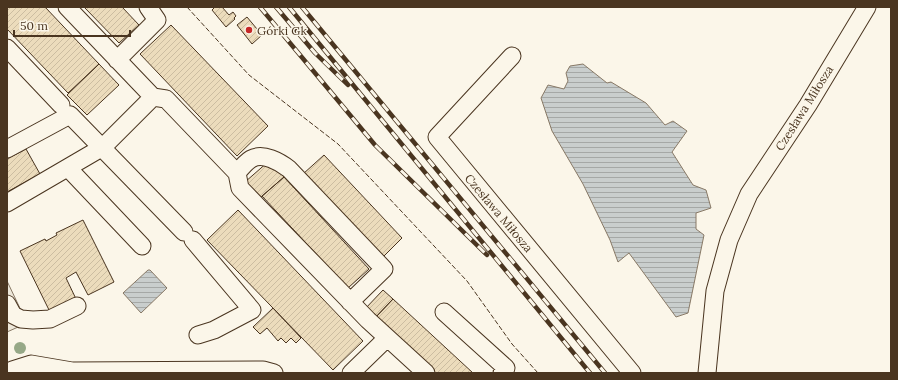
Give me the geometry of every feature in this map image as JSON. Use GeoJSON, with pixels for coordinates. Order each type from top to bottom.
{"type":"FeatureCollection","features":[{"type":"Feature","properties":{"kind":"street"},"geometry":{"type":"LineString","coordinates":[[68,7],[153,97],[166,99],[237,173],[240,188],[350,302],[426,373]]}},
{"type":"Feature","properties":{"kind":"street"},"geometry":{"type":"LineString","coordinates":[[117,60],[157,20],[148,7]]}},
{"type":"Feature","properties":{"kind":"street","name":"Czesława Miłosza"},"geometry":{"type":"LineString","coordinates":[[707,373],[715,290],[729,240],[749,194],[808,105],[867,7]]}},
{"type":"Feature","properties":{"kind":"street"},"geometry":{"type":"LineString","coordinates":[[7,48],[189,236],[252,310],[214,330],[198,335]]}},
{"type":"Feature","properties":{"kind":"street","name":"Czesława Miłosza"},"geometry":{"type":"LineString","coordinates":[[512,56],[437,137],[632,373]]}},
{"type":"Feature","properties":{"kind":"street"},"geometry":{"type":"LineString","coordinates":[[7,203],[103,147],[153,97]]}},
{"type":"Feature","properties":{"kind":"street"},"geometry":{"type":"LineString","coordinates":[[7,150],[28,138],[66,110]]}},
{"type":"Feature","properties":{"kind":"street"},"geometry":{"type":"LineString","coordinates":[[237,173],[251,159],[261,157],[278,160],[289,169],[384,269],[350,302]]}},
{"type":"Feature","properties":{"kind":"street"},"geometry":{"type":"LineString","coordinates":[[68,168],[142,246]]}},
{"type":"Feature","properties":{"kind":"street"},"geometry":{"type":"LineString","coordinates":[[7,304],[13,315],[21,319],[33,320],[50,319],[77,306]]}},
{"type":"Feature","properties":{"kind":"street"},"geometry":{"type":"LineString","coordinates":[[444,312],[506,368],[502,373]]}},
{"type":"Feature","properties":{"kind":"street"},"geometry":{"type":"LineString","coordinates":[[351,373],[387,338]]}},
{"type":"Feature","properties":{"kind":"street"},"geometry":{"type":"LineString","coordinates":[[12,370],[31,364],[38,364],[71,372],[263,370],[273,373]]}},
{"type":"Feature","properties":{"kind":"shaded area"},"geometry":{"type":"Polygon","coordinates":[[[583,64],[607,83],[611,82],[646,103],[665,125],[673,121],[687,131],[672,152],[693,185],[706,190],[711,208],[696,213],[696,229],[704,235],[688,313],[676,317],[629,253],[618,262],[610,240],[583,184],[552,131],[541,98],[548,85],[564,89],[568,81],[566,73],[570,66],[583,64]]]}},
{"type":"Feature","properties":{"kind":"shaded area"},"geometry":{"type":"Polygon","coordinates":[[[148,270],[150,270],[167,288],[141,313],[123,293],[148,270]]]}},
{"type":"Feature","properties":{"kind":"shaded area"},"geometry":{"type":"Polygon","coordinates":[[[7,281],[27,323],[7,332],[7,281]]]}},
{"type":"Feature","properties":{"kind":"building"},"geometry":{"type":"Polygon","coordinates":[[[7,7],[45,7],[99,64],[68,93],[7,29],[7,7]]]}},
{"type":"Feature","properties":{"kind":"building"},"geometry":{"type":"Polygon","coordinates":[[[84,7],[122,7],[139,25],[119,43],[84,7]]]}},
{"type":"Feature","properties":{"kind":"building"},"geometry":{"type":"Polygon","coordinates":[[[215,7],[222,7],[229,15],[233,12],[236,16],[234,18],[235,19],[226,27],[212,10],[215,7]]]}},
{"type":"Feature","properties":{"kind":"building","name":"Górki Gk"},"geometry":{"type":"Polygon","coordinates":[[[247,17],[262,35],[252,44],[237,25],[247,17]]]}},
{"type":"Feature","properties":{"kind":"building"},"geometry":{"type":"Polygon","coordinates":[[[171,25],[268,126],[237,156],[140,54],[171,25]]]}},
{"type":"Feature","properties":{"kind":"building"},"geometry":{"type":"Polygon","coordinates":[[[99,64],[119,85],[87,115],[67,95],[99,64]]]}},
{"type":"Feature","properties":{"kind":"building"},"geometry":{"type":"Polygon","coordinates":[[[26,149],[40,174],[7,192],[7,159],[26,149]]]}},
{"type":"Feature","properties":{"kind":"building"},"geometry":{"type":"Polygon","coordinates":[[[324,155],[402,238],[382,258],[303,174],[324,155]]]}},
{"type":"Feature","properties":{"kind":"building"},"geometry":{"type":"Polygon","coordinates":[[[269,161],[284,177],[260,198],[245,182],[269,161]]]}},
{"type":"Feature","properties":{"kind":"building"},"geometry":{"type":"Polygon","coordinates":[[[284,177],[369,269],[348,288],[262,196],[284,177]]]}},
{"type":"Feature","properties":{"kind":"building"},"geometry":{"type":"Polygon","coordinates":[[[238,210],[363,341],[333,370],[207,240],[238,210]]]}},
{"type":"Feature","properties":{"kind":"building"},"geometry":{"type":"Polygon","coordinates":[[[83,220],[114,282],[88,295],[76,272],[66,278],[77,301],[51,314],[20,251],[45,239],[46,241],[57,235],[56,233],[83,220]]]}},
{"type":"Feature","properties":{"kind":"building"},"geometry":{"type":"Polygon","coordinates":[[[383,290],[393,299],[374,319],[364,310],[383,290]]]}},
{"type":"Feature","properties":{"kind":"building"},"geometry":{"type":"Polygon","coordinates":[[[393,299],[473,373],[432,373],[374,319],[393,299]]]}},
{"type":"Feature","properties":{"kind":"building"},"geometry":{"type":"Polygon","coordinates":[[[273,308],[301,338],[296,343],[291,338],[286,343],[281,338],[278,341],[267,328],[260,334],[253,327],[273,308]]]}},
{"type":"Feature","properties":{"kind":"railway"},"geometry":{"type":"LineString","coordinates":[[260,7],[375,145],[487,255]]}},
{"type":"Feature","properties":{"kind":"railway"},"geometry":{"type":"LineString","coordinates":[[276,7],[315,53],[348,85]]}},
{"type":"Feature","properties":{"kind":"railway"},"geometry":{"type":"LineString","coordinates":[[289,7],[590,373]]}},
{"type":"Feature","properties":{"kind":"railway"},"geometry":{"type":"LineString","coordinates":[[302,7],[605,373]]}},
{"type":"Feature","properties":{"kind":"fence"},"geometry":{"type":"LineString","coordinates":[[187,7],[249,75],[338,144],[467,281],[512,344],[538,373]]}},
{"type":"Feature","properties":{"kind":"place","name":"Górki Gk"},"geometry":{"type":"Point","coordinates":[249,30]}}]}
